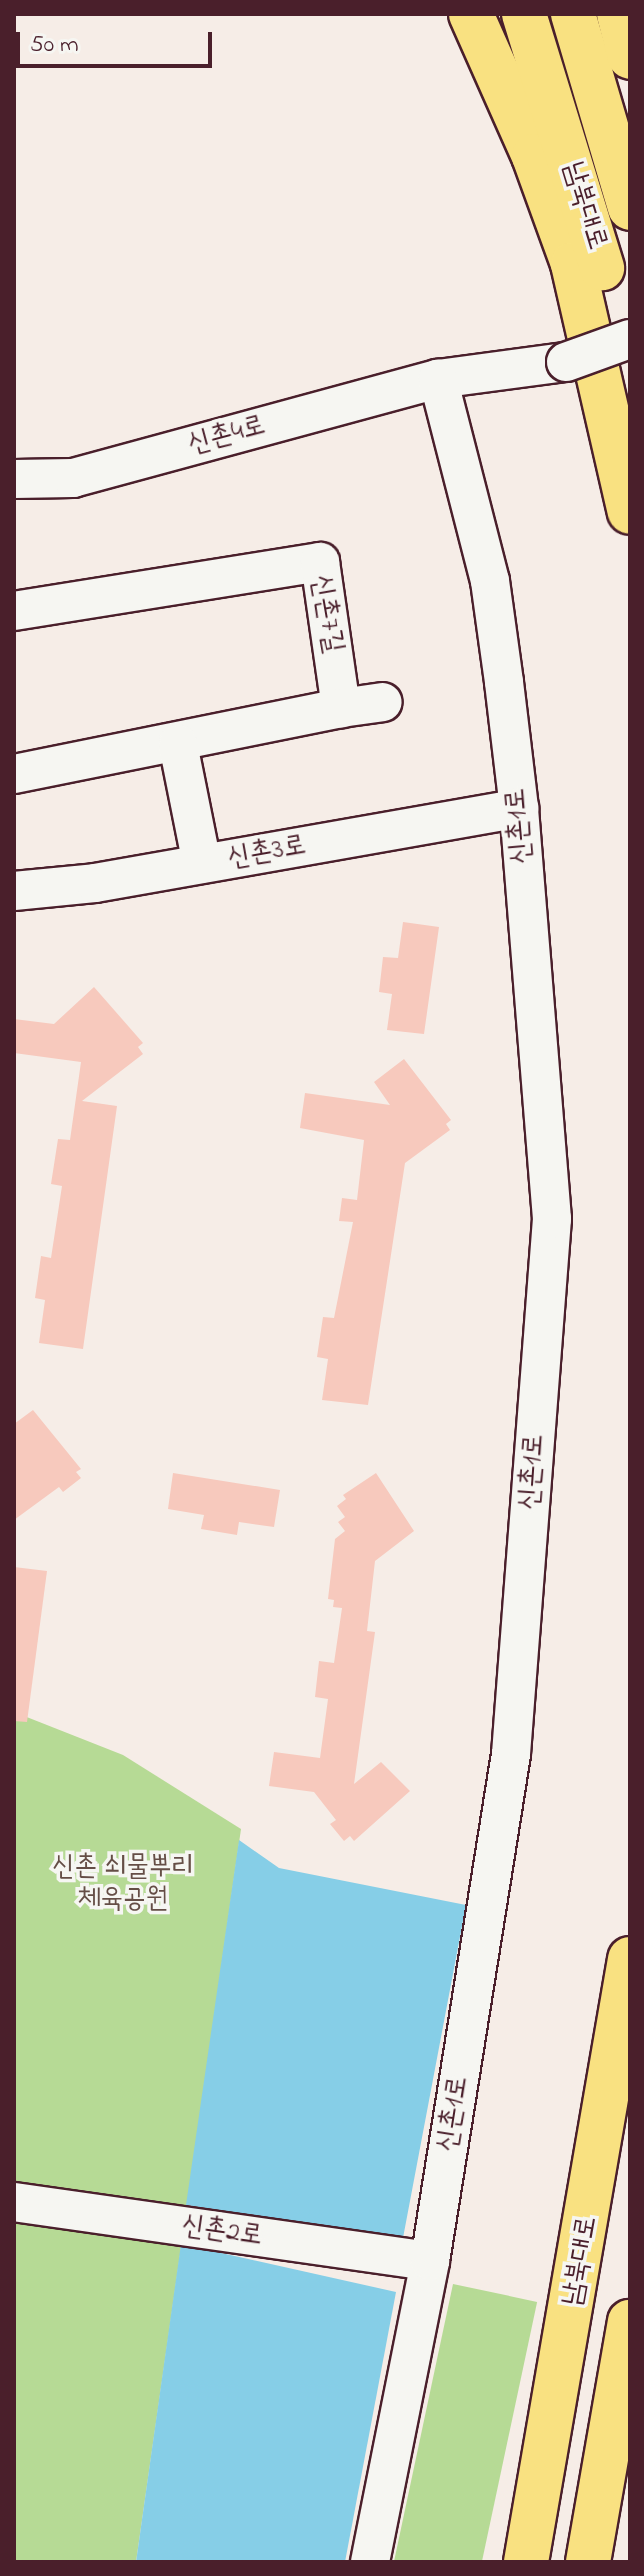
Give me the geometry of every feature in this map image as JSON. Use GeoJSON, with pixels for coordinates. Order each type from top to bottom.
{"type":"FeatureCollection","features":[{"type":"Feature","properties":{"kind":"highway"},"geometry":{"type":"LineString","coordinates":[[471,14],[534,156],[573,264],[630,512]]}},
{"type":"Feature","properties":{"kind":"highway","name":"남북대로"},"geometry":{"type":"LineString","coordinates":[[524,14],[596,242],[630,401]]}},
{"type":"Feature","properties":{"kind":"highway","name":"남북대로"},"geometry":{"type":"LineString","coordinates":[[573,14],[630,208]]}},
{"type":"Feature","properties":{"kind":"highway"},"geometry":{"type":"LineString","coordinates":[[619,14],[630,57]]}},
{"type":"Feature","properties":{"kind":"highway","name":"남북대로"},"geometry":{"type":"LineString","coordinates":[[526,2562],[630,1959]]}},
{"type":"Feature","properties":{"kind":"highway"},"geometry":{"type":"LineString","coordinates":[[588,2562],[630,2322]]}},
{"type":"Feature","properties":{"kind":"street","name":"신촌4로"},"geometry":{"type":"LineString","coordinates":[[14,479],[73,478],[438,379],[566,362],[630,339]]}},
{"type":"Feature","properties":{"kind":"street","name":"신촌1로"},"geometry":{"type":"LineString","coordinates":[[370,2562],[430,2261],[511,1754],[552,1219],[519,808],[490,581],[438,379]]}},
{"type":"Feature","properties":{"kind":"street","name":"신촌7길"},"geometry":{"type":"LineString","coordinates":[[14,611],[334,558],[341,708]]}},
{"type":"Feature","properties":{"kind":"street"},"geometry":{"type":"LineString","coordinates":[[14,774],[383,702]]}},
{"type":"Feature","properties":{"kind":"street"},"geometry":{"type":"LineString","coordinates":[[178,744],[202,864]]}},
{"type":"Feature","properties":{"kind":"street","name":"신촌3로"},"geometry":{"type":"LineString","coordinates":[[14,891],[202,864],[519,808]]}},
{"type":"Feature","properties":{"kind":"street","name":"신촌2로"},"geometry":{"type":"LineString","coordinates":[[14,2202],[430,2261]]}},
{"type":"Feature","properties":{"kind":"green space","name":"신촌 쇠물뿌리 체육공원"},"geometry":{"type":"Polygon","coordinates":[[[14,1712],[123,1755],[241,1829],[136,2562],[14,2562],[14,1712]]]}},
{"type":"Feature","properties":{"kind":"green space"},"geometry":{"type":"Polygon","coordinates":[[[453,2284],[537,2302],[482,2562],[394,2562],[453,2284]]]}},
{"type":"Feature","properties":{"kind":"water"},"geometry":{"type":"Polygon","coordinates":[[[239,1840],[279,1868],[466,1905],[403,2238],[186,2205],[239,1840]]]}},
{"type":"Feature","properties":{"kind":"water"},"geometry":{"type":"Polygon","coordinates":[[[181,2244],[396,2292],[345,2562],[136,2562],[181,2244]]]}},
{"type":"Feature","properties":{"kind":"building"},"geometry":{"type":"Polygon","coordinates":[[[403,922],[439,927],[424,1034],[387,1030],[392,994],[379,992],[383,957],[398,958],[403,922]]]}},
{"type":"Feature","properties":{"kind":"building"},"geometry":{"type":"Polygon","coordinates":[[[94,987],[143,1043],[138,1047],[143,1054],[82,1101],[117,1106],[83,1349],[39,1343],[45,1300],[35,1298],[41,1256],[51,1258],[62,1186],[51,1184],[58,1139],[70,1140],[81,1062],[14,1053],[14,1019],[54,1024],[94,987]]]}},
{"type":"Feature","properties":{"kind":"building"},"geometry":{"type":"Polygon","coordinates":[[[404,1059],[451,1120],[446,1124],[450,1130],[405,1163],[368,1405],[322,1400],[328,1359],[317,1357],[323,1317],[334,1318],[353,1222],[339,1221],[342,1198],[357,1200],[364,1140],[300,1128],[305,1093],[390,1105],[374,1082],[404,1059]]]}},
{"type":"Feature","properties":{"kind":"building"},"geometry":{"type":"Polygon","coordinates":[[[33,1410],[81,1469],[76,1472],[81,1478],[63,1492],[59,1487],[14,1520],[14,1424],[33,1410]]]}},
{"type":"Feature","properties":{"kind":"building"},"geometry":{"type":"Polygon","coordinates":[[[173,1473],[280,1490],[274,1527],[239,1522],[237,1535],[201,1529],[204,1515],[168,1509],[173,1473]]]}},
{"type":"Feature","properties":{"kind":"building"},"geometry":{"type":"Polygon","coordinates":[[[376,1473],[414,1531],[375,1561],[367,1631],[375,1632],[354,1784],[381,1762],[410,1791],[354,1841],[350,1836],[344,1841],[330,1824],[336,1820],[314,1792],[269,1786],[274,1752],[320,1758],[328,1699],[315,1697],[319,1661],[334,1663],[342,1608],[333,1607],[334,1600],[328,1599],[335,1539],[345,1531],[338,1522],[345,1517],[337,1506],[346,1499],[343,1495],[376,1473]]]}},
{"type":"Feature","properties":{"kind":"building"},"geometry":{"type":"Polygon","coordinates":[[[14,1567],[47,1571],[27,1722],[14,1721],[14,1567]]]}}]}
